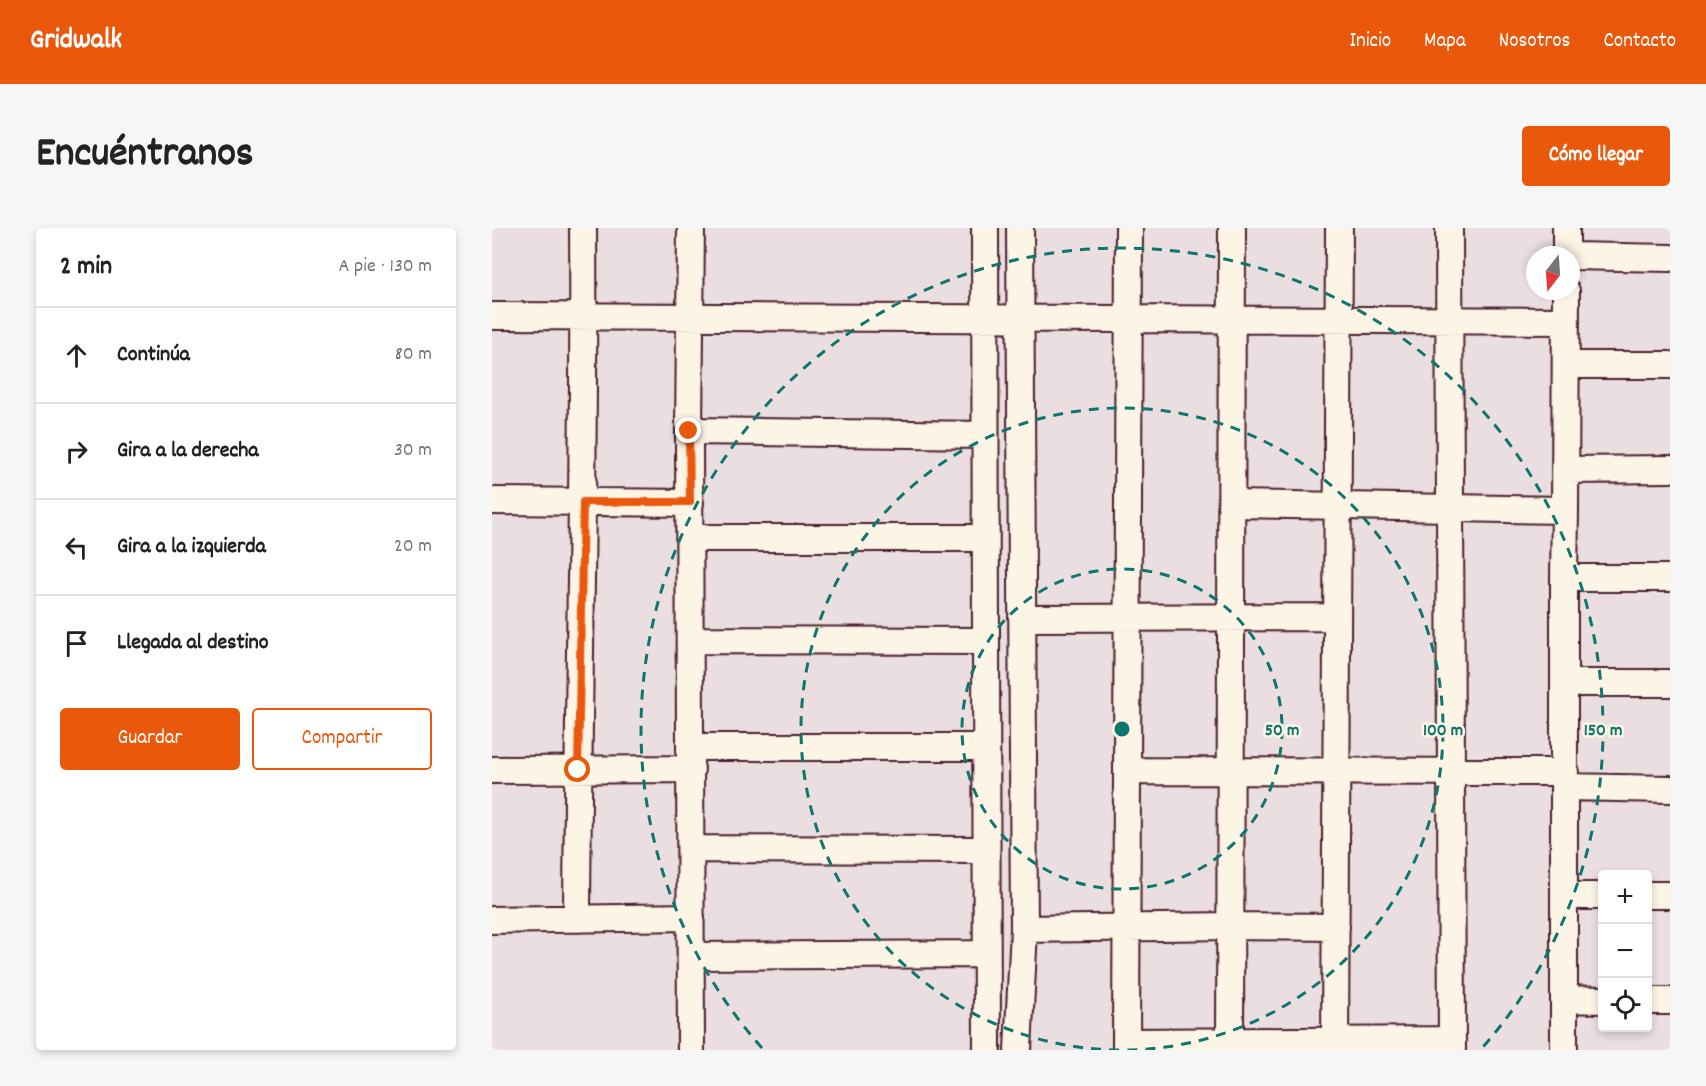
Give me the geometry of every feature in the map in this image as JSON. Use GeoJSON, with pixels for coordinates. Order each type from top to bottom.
{"type":"FeatureCollection","features":[{"type":"Feature","properties":{"kind":"street"},"geometry":{"type":"LineString","coordinates":[[577,919],[583,502],[583,228]]}},
{"type":"Feature","properties":{"kind":"street"},"geometry":{"type":"LineString","coordinates":[[691,228],[689,431],[691,1050]]}},
{"type":"Feature","properties":{"kind":"street"},"geometry":{"type":"LineString","coordinates":[[985,228],[987,1050]]}},
{"type":"Feature","properties":{"kind":"street"},"geometry":{"type":"LineString","coordinates":[[1018,1050],[1024,929],[1020,228]]}},
{"type":"Feature","properties":{"kind":"street"},"geometry":{"type":"LineString","coordinates":[[1129,228],[1126,1046],[1452,1045],[1449,228]]}},
{"type":"Feature","properties":{"kind":"street"},"geometry":{"type":"LineString","coordinates":[[1230,1046],[1232,228]]}},
{"type":"Feature","properties":{"kind":"street"},"geometry":{"type":"LineString","coordinates":[[1335,1045],[1339,228]]}},
{"type":"Feature","properties":{"kind":"street"},"geometry":{"type":"LineString","coordinates":[[1566,228],[1566,246]]}},
{"type":"Feature","properties":{"kind":"street"},"geometry":{"type":"LineString","coordinates":[[1580,256],[1670,258]]}},
{"type":"Feature","properties":{"kind":"street"},"geometry":{"type":"LineString","coordinates":[[1564,1050],[1566,300]]}},
{"type":"Feature","properties":{"kind":"street"},"geometry":{"type":"LineString","coordinates":[[492,316],[1566,321]]}},
{"type":"Feature","properties":{"kind":"street"},"geometry":{"type":"LineString","coordinates":[[1566,365],[1670,365]]}},
{"type":"Feature","properties":{"kind":"street"},"geometry":{"type":"LineString","coordinates":[[689,431],[985,435]]}},
{"type":"Feature","properties":{"kind":"street"},"geometry":{"type":"LineString","coordinates":[[1566,470],[1670,469]]}},
{"type":"Feature","properties":{"kind":"street"},"geometry":{"type":"LineString","coordinates":[[492,501],[690,502]]}},
{"type":"Feature","properties":{"kind":"street"},"geometry":{"type":"LineString","coordinates":[[1231,504],[1566,510]]}},
{"type":"Feature","properties":{"kind":"street"},"geometry":{"type":"LineString","coordinates":[[690,538],[985,538]]}},
{"type":"Feature","properties":{"kind":"street"},"geometry":{"type":"LineString","coordinates":[[1564,578],[1670,578]]}},
{"type":"Feature","properties":{"kind":"street"},"geometry":{"type":"LineString","coordinates":[[1022,618],[1337,618]]}},
{"type":"Feature","properties":{"kind":"street"},"geometry":{"type":"LineString","coordinates":[[691,640],[985,641]]}},
{"type":"Feature","properties":{"kind":"street"},"geometry":{"type":"LineString","coordinates":[[1565,683],[1670,683]]}},
{"type":"Feature","properties":{"kind":"street"},"geometry":{"type":"LineString","coordinates":[[492,770],[578,770],[691,758],[986,747]]}},
{"type":"Feature","properties":{"kind":"street"},"geometry":{"type":"LineString","coordinates":[[1127,771],[1452,772],[1670,789]]}},
{"type":"Feature","properties":{"kind":"street"},"geometry":{"type":"LineString","coordinates":[[691,849],[986,850]]}},
{"type":"Feature","properties":{"kind":"street"},"geometry":{"type":"LineString","coordinates":[[1652,895],[1670,895]]}},
{"type":"Feature","properties":{"kind":"street"},"geometry":{"type":"LineString","coordinates":[[1564,896],[1598,896]]}},
{"type":"Feature","properties":{"kind":"street"},"geometry":{"type":"LineString","coordinates":[[492,920],[691,917]]}},
{"type":"Feature","properties":{"kind":"street"},"geometry":{"type":"LineString","coordinates":[[1024,929],[1336,927]]}},
{"type":"Feature","properties":{"kind":"street"},"geometry":{"type":"LineString","coordinates":[[691,956],[986,954]]}},
{"type":"Feature","properties":{"kind":"street"},"geometry":{"type":"LineString","coordinates":[[1565,999],[1598,1000]]}},
{"type":"Feature","properties":{"kind":"street"},"geometry":{"type":"LineString","coordinates":[[1652,1001],[1670,1001]]}},
{"type":"Feature","properties":{"kind":"route"},"geometry":{"type":"LineString","coordinates":[[578,770],[583,502],[690,502],[689,431]]}}]}
